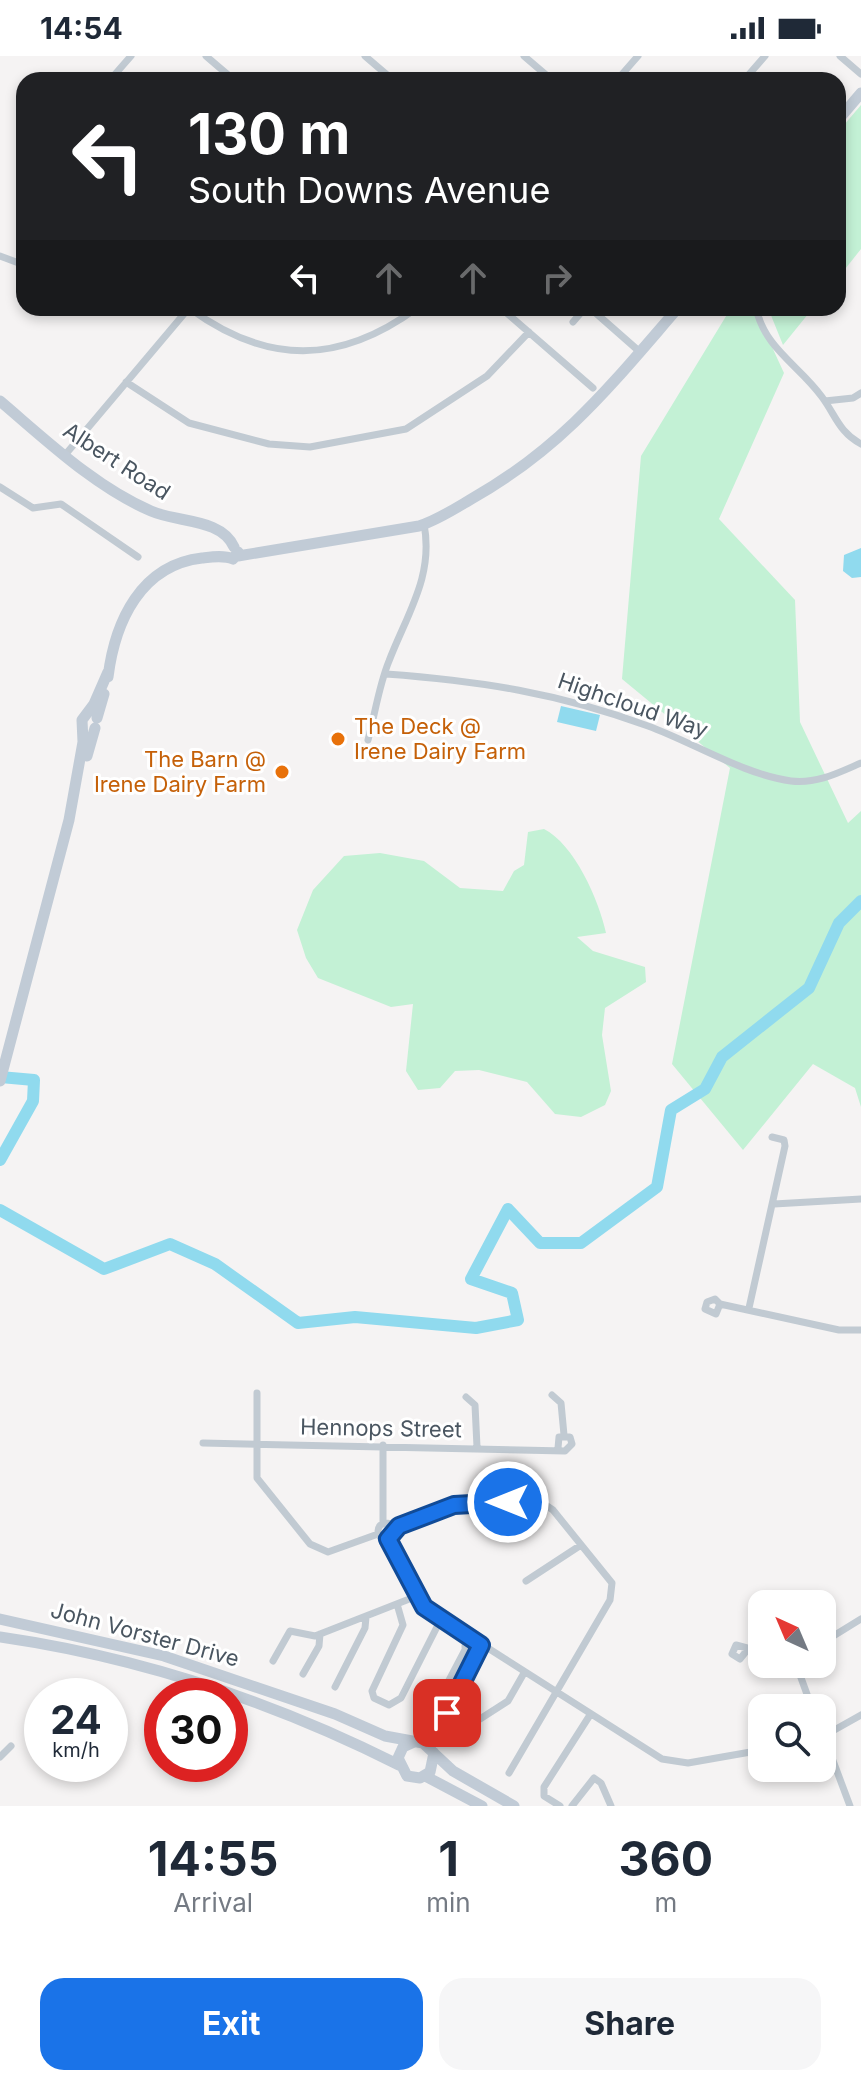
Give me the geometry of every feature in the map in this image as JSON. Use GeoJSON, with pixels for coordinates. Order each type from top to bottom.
{"type":"FeatureCollection","features":[{"type":"Feature","properties":{"kind":"street"},"geometry":{"type":"LineString","coordinates":[[117,72],[131,56]]}},
{"type":"Feature","properties":{"kind":"street"},"geometry":{"type":"LineString","coordinates":[[206,56],[225,72]]}},
{"type":"Feature","properties":{"kind":"street"},"geometry":{"type":"LineString","coordinates":[[365,56],[384,72]]}},
{"type":"Feature","properties":{"kind":"street"},"geometry":{"type":"LineString","coordinates":[[524,56],[543,72]]}},
{"type":"Feature","properties":{"kind":"street"},"geometry":{"type":"LineString","coordinates":[[624,72],[638,56]]}},
{"type":"Feature","properties":{"kind":"street"},"geometry":{"type":"LineString","coordinates":[[751,72],[765,56]]}},
{"type":"Feature","properties":{"kind":"street"},"geometry":{"type":"LineString","coordinates":[[840,56],[861,74]]}},
{"type":"Feature","properties":{"kind":"street"},"geometry":{"type":"LineString","coordinates":[[846,111],[861,93]]}},
{"type":"Feature","properties":{"kind":"street"},"geometry":{"type":"LineString","coordinates":[[65,455],[182,316]]}},
{"type":"Feature","properties":{"kind":"street"},"geometry":{"type":"LineString","coordinates":[[201,316],[229,335],[294,352],[354,344],[384,331],[406,316]]}},
{"type":"Feature","properties":{"kind":"street"},"geometry":{"type":"LineString","coordinates":[[510,316],[593,388]]}},
{"type":"Feature","properties":{"kind":"street"},"geometry":{"type":"LineString","coordinates":[[573,322],[579,316]]}},
{"type":"Feature","properties":{"kind":"street"},"geometry":{"type":"LineString","coordinates":[[597,316],[640,352]]}},
{"type":"Feature","properties":{"kind":"street"},"geometry":{"type":"LineString","coordinates":[[0,1081],[91,721],[129,607],[141,587],[172,566],[232,551],[261,550],[424,524],[487,490],[556,442],[671,316]]}},
{"type":"Feature","properties":{"kind":"street"},"geometry":{"type":"LineString","coordinates":[[758,316],[775,349],[825,401],[841,430],[861,444]]}},
{"type":"Feature","properties":{"kind":"street"},"geometry":{"type":"LineString","coordinates":[[126,382],[189,423],[269,444],[310,447],[406,429],[487,376],[529,332]]}},
{"type":"Feature","properties":{"kind":"street"},"geometry":{"type":"LineString","coordinates":[[825,401],[853,398],[861,393]]}},
{"type":"Feature","properties":{"kind":"street","name":"Albert Road"},"geometry":{"type":"LineString","coordinates":[[0,401],[65,455],[147,510],[223,532],[232,551]]}},
{"type":"Feature","properties":{"kind":"street"},"geometry":{"type":"LineString","coordinates":[[0,487],[33,508],[61,504],[138,557]]}},
{"type":"Feature","properties":{"kind":"street"},"geometry":{"type":"LineString","coordinates":[[368,740],[386,674],[424,580],[428,556],[424,524]]}},
{"type":"Feature","properties":{"kind":"street","name":"Highcloud Way"},"geometry":{"type":"LineString","coordinates":[[386,674],[499,685],[556,695],[651,727],[758,771],[793,781],[824,778],[861,763]]}},
{"type":"Feature","properties":{"kind":"street"},"geometry":{"type":"LineString","coordinates":[[749,1308],[785,1146],[784,1140],[772,1137]]}},
{"type":"Feature","properties":{"kind":"street"},"geometry":{"type":"LineString","coordinates":[[774,1204],[861,1199]]}},
{"type":"Feature","properties":{"kind":"street"},"geometry":{"type":"LineString","coordinates":[[720,1304],[839,1330],[861,1330]]}},
{"type":"Feature","properties":{"kind":"street"},"geometry":{"type":"LineString","coordinates":[[257,1393],[255,1467],[260,1482],[316,1549],[334,1551],[378,1534],[383,1524],[383,1445]]}},
{"type":"Feature","properties":{"kind":"street"},"geometry":{"type":"LineString","coordinates":[[552,1395],[561,1403],[564,1435]]}},
{"type":"Feature","properties":{"kind":"street"},"geometry":{"type":"LineString","coordinates":[[466,1397],[475,1405],[477,1447]]}},
{"type":"Feature","properties":{"kind":"street"},"geometry":{"type":"LineString","coordinates":[[564,1435],[572,1439],[571,1447],[565,1451],[558,1448],[557,1439],[564,1435]]}},
{"type":"Feature","properties":{"kind":"street","name":"Hennops Street"},"geometry":{"type":"LineString","coordinates":[[203,1443],[558,1448]]}},
{"type":"Feature","properties":{"kind":"street"},"geometry":{"type":"LineString","coordinates":[[388,1539],[393,1529],[462,1503],[540,1503],[551,1507],[612,1583],[613,1592],[509,1773]]}},
{"type":"Feature","properties":{"kind":"street"},"geometry":{"type":"LineString","coordinates":[[383,1524],[393,1529]]}},
{"type":"Feature","properties":{"kind":"street"},"geometry":{"type":"LineString","coordinates":[[378,1534],[388,1539],[424,1607],[453,1626],[473,1647],[499,1655],[662,1759],[675,1764],[748,1752]]}},
{"type":"Feature","properties":{"kind":"street"},"geometry":{"type":"LineString","coordinates":[[526,1581],[581,1545]]}},
{"type":"Feature","properties":{"kind":"street"},"geometry":{"type":"LineString","coordinates":[[273,1661],[290,1631],[305,1636],[320,1634],[417,1596]]}},
{"type":"Feature","properties":{"kind":"street"},"geometry":{"type":"LineString","coordinates":[[397,1604],[403,1625],[371,1693],[389,1705],[401,1698],[441,1619]]}},
{"type":"Feature","properties":{"kind":"street"},"geometry":{"type":"LineString","coordinates":[[335,1687],[368,1623],[366,1617]]}},
{"type":"Feature","properties":{"kind":"street","name":"John Vorster Drive"},"geometry":{"type":"LineString","coordinates":[[0,1619],[164,1656],[275,1693],[385,1736],[416,1742]]}},
{"type":"Feature","properties":{"kind":"street"},"geometry":{"type":"LineString","coordinates":[[836,1634],[861,1619]]}},
{"type":"Feature","properties":{"kind":"street"},"geometry":{"type":"LineString","coordinates":[[303,1674],[319,1646],[320,1634]]}},
{"type":"Feature","properties":{"kind":"street","name":"John Vorster Drive"},"geometry":{"type":"LineString","coordinates":[[0,1637],[86,1654],[226,1693],[305,1721],[399,1765]]}},
{"type":"Feature","properties":{"kind":"street"},"geometry":{"type":"LineString","coordinates":[[473,1647],[446,1686],[416,1742],[400,1752],[399,1765],[407,1776],[425,1776],[482,1806]]}},
{"type":"Feature","properties":{"kind":"street"},"geometry":{"type":"LineString","coordinates":[[425,1776],[433,1766],[432,1751],[458,1692],[473,1647]]}},
{"type":"Feature","properties":{"kind":"street"},"geometry":{"type":"LineString","coordinates":[[480,1719],[508,1701],[524,1673]]}},
{"type":"Feature","properties":{"kind":"street"},"geometry":{"type":"LineString","coordinates":[[446,1686],[458,1692]]}},
{"type":"Feature","properties":{"kind":"street"},"geometry":{"type":"LineString","coordinates":[[560,1806],[544,1796],[544,1787],[590,1715]]}},
{"type":"Feature","properties":{"kind":"street"},"geometry":{"type":"LineString","coordinates":[[836,1726],[861,1715]]}},
{"type":"Feature","properties":{"kind":"street"},"geometry":{"type":"LineString","coordinates":[[416,1742],[432,1751],[459,1775],[514,1806]]}},
{"type":"Feature","properties":{"kind":"street"},"geometry":{"type":"LineString","coordinates":[[0,1757],[11,1746]]}},
{"type":"Feature","properties":{"kind":"street"},"geometry":{"type":"LineString","coordinates":[[836,1772],[850,1806]]}},
{"type":"Feature","properties":{"kind":"street"},"geometry":{"type":"LineString","coordinates":[[572,1806],[594,1778],[601,1783],[611,1806]]}},
{"type":"Feature","properties":{"kind":"green space"},"geometry":{"type":"Polygon","coordinates":[[[861,105],[861,249],[846,268],[846,123],[861,105]]]}},
{"type":"Feature","properties":{"kind":"green space"},"geometry":{"type":"Polygon","coordinates":[[[726,316],[758,316],[784,373],[719,519],[795,600],[800,722],[848,823],[861,811],[861,1107],[855,1088],[813,1064],[743,1150],[672,1064],[730,768],[622,679],[641,456],[726,316]]]}},
{"type":"Feature","properties":{"kind":"green space"},"geometry":{"type":"Polygon","coordinates":[[[771,316],[807,316],[783,345],[771,316]]]}},
{"type":"Feature","properties":{"kind":"green space"},"geometry":{"type":"Polygon","coordinates":[[[544,829],[555,836],[575,860],[603,920],[606,933],[577,937],[593,951],[645,967],[646,982],[605,1008],[602,1035],[611,1091],[605,1105],[581,1117],[555,1114],[527,1082],[479,1070],[455,1071],[440,1088],[418,1090],[406,1071],[413,1004],[391,1007],[318,978],[306,958],[297,930],[313,890],[344,856],[380,853],[424,861],[460,888],[503,891],[514,871],[524,865],[528,832],[544,829]]]}},
{"type":"Feature","properties":{"kind":"water"},"geometry":{"type":"Polygon","coordinates":[[[861,548],[861,577],[852,578],[843,571],[844,555],[861,548]]]}},
{"type":"Feature","properties":{"kind":"water"},"geometry":{"type":"Polygon","coordinates":[[[561,706],[600,715],[596,731],[557,722],[561,706]]]}},
{"type":"Feature","properties":{"kind":"waterway"},"geometry":{"type":"LineString","coordinates":[[0,1210],[104,1269],[170,1244],[215,1264],[298,1323],[355,1317],[476,1328],[518,1320],[512,1293],[471,1279],[508,1209],[540,1243],[581,1243],[657,1187],[671,1110],[705,1089],[722,1057],[809,988],[839,923],[861,901]]}},
{"type":"Feature","properties":{"kind":"waterway"},"geometry":{"type":"LineString","coordinates":[[0,1077],[34,1080],[33,1101],[0,1160]]}},
{"type":"Feature","properties":{"kind":"place","name":"The Deck @ Irene Dairy Farm"},"geometry":{"type":"Point","coordinates":[338,739]}},
{"type":"Feature","properties":{"kind":"place","name":"The Barn @ Irene Dairy Farm"},"geometry":{"type":"Point","coordinates":[282,772]}},
{"type":"Feature","properties":{"kind":"route"},"geometry":{"type":"LineString","coordinates":[[447,1713],[481,1645],[424,1607],[388,1539],[393,1529],[454,1505],[508,1502]]}}]}
